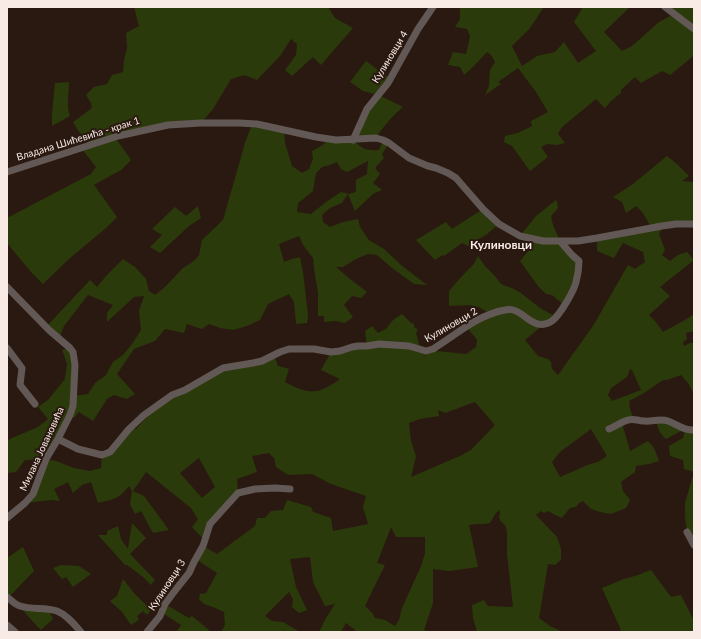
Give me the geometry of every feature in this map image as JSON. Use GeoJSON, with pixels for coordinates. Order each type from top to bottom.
{"type":"FeatureCollection","features":[{"type":"Feature","properties":{"kind":"street","name":"Кулиновци 4"},"geometry":{"type":"LineString","coordinates":[[353,140],[367,109],[388,83],[418,29],[433,7]]}},
{"type":"Feature","properties":{"kind":"street"},"geometry":{"type":"LineString","coordinates":[[665,7],[694,29]]}},
{"type":"Feature","properties":{"kind":"street","name":"Владана Шићевића - крак 1"},"geometry":{"type":"LineString","coordinates":[[7,172],[118,136],[168,125],[201,123],[257,124],[327,139],[353,140],[376,138],[383,140],[409,158],[436,168],[456,178],[483,209],[499,224],[520,236],[543,241],[578,241],[662,226],[694,224]]}},
{"type":"Feature","properties":{"kind":"street","name":"Кулиновци 2"},"geometry":{"type":"LineString","coordinates":[[58,439],[78,449],[102,456],[110,452],[144,414],[172,395],[185,390],[223,368],[262,361],[280,352],[289,350],[314,349],[331,352],[352,347],[379,344],[409,346],[426,351],[433,349],[474,322],[490,314],[506,309],[515,311],[535,323],[543,325],[551,322],[566,302],[576,283],[580,261],[572,256],[560,241]]}},
{"type":"Feature","properties":{"kind":"street","name":"Милана Јовановића"},"geometry":{"type":"LineString","coordinates":[[7,287],[73,352],[75,365],[73,406],[70,415],[46,459],[33,494],[7,518]]}},
{"type":"Feature","properties":{"kind":"street"},"geometry":{"type":"LineString","coordinates":[[7,348],[22,368],[20,385],[35,404]]}},
{"type":"Feature","properties":{"kind":"street"},"geometry":{"type":"LineString","coordinates":[[609,429],[634,419],[644,422],[661,420],[668,421],[680,427],[694,430]]}},
{"type":"Feature","properties":{"kind":"street","name":"Кулиновци 3"},"geometry":{"type":"LineString","coordinates":[[147,632],[160,616],[166,604],[189,573],[203,546],[210,524],[238,494],[255,489],[290,489]]}},
{"type":"Feature","properties":{"kind":"street"},"geometry":{"type":"LineString","coordinates":[[687,532],[694,545]]}},
{"type":"Feature","properties":{"kind":"street"},"geometry":{"type":"LineString","coordinates":[[7,597],[19,606],[48,609],[64,614],[81,632]]}},
{"type":"Feature","properties":{"kind":"street"},"geometry":{"type":"LineString","coordinates":[[7,624],[15,632]]}},
{"type":"Feature","properties":{"kind":"green space"},"geometry":{"type":"Polygon","coordinates":[[[134,7],[328,7],[335,18],[353,28],[321,65],[313,57],[292,76],[285,70],[296,55],[297,44],[291,39],[280,56],[257,80],[244,75],[231,79],[213,109],[201,123],[115,137],[131,160],[121,170],[94,185],[117,217],[43,284],[7,243],[7,218],[91,174],[96,167],[81,148],[87,146],[87,140],[79,132],[73,122],[92,108],[86,95],[94,87],[107,84],[112,75],[123,72],[127,48],[126,33],[139,26],[134,7]]]}},
{"type":"Feature","properties":{"kind":"green space"},"geometry":{"type":"Polygon","coordinates":[[[460,7],[544,7],[530,28],[512,46],[522,66],[537,56],[555,52],[564,42],[578,63],[596,51],[574,22],[583,7],[630,7],[604,32],[622,51],[632,46],[659,22],[674,14],[665,7],[694,7],[694,54],[670,75],[662,71],[641,83],[635,77],[605,108],[596,99],[562,127],[558,134],[565,143],[557,145],[547,144],[541,147],[548,157],[530,171],[512,146],[504,142],[505,136],[518,133],[532,126],[531,121],[548,112],[536,92],[518,68],[498,82],[501,84],[485,95],[489,86],[490,70],[495,62],[491,55],[487,52],[464,75],[460,67],[448,65],[453,52],[466,54],[468,46],[470,36],[467,29],[455,27],[460,19],[460,7]]]}},
{"type":"Feature","properties":{"kind":"green space"},"geometry":{"type":"Polygon","coordinates":[[[366,61],[390,79],[379,95],[403,107],[388,121],[376,138],[354,140],[359,146],[371,150],[379,150],[383,140],[389,143],[382,154],[384,158],[375,168],[380,174],[373,183],[382,190],[373,194],[355,211],[348,194],[342,203],[330,208],[322,215],[323,222],[330,227],[343,222],[358,219],[360,227],[369,240],[384,249],[401,265],[427,285],[414,284],[377,255],[368,254],[343,267],[336,267],[367,292],[361,298],[352,296],[344,305],[353,317],[345,323],[336,321],[324,322],[324,316],[318,316],[318,293],[313,258],[303,245],[299,236],[279,244],[284,262],[300,257],[308,315],[307,323],[296,324],[294,302],[289,294],[268,304],[260,320],[233,330],[220,328],[209,324],[202,329],[187,324],[184,333],[165,329],[155,341],[134,349],[117,374],[135,394],[127,399],[114,395],[107,399],[93,421],[79,412],[74,418],[70,415],[46,459],[25,460],[16,472],[7,473],[7,441],[38,427],[48,419],[38,407],[48,400],[65,379],[67,364],[62,350],[70,348],[73,352],[74,396],[88,394],[95,383],[106,375],[113,362],[123,355],[141,330],[139,311],[144,296],[134,297],[107,322],[107,313],[113,305],[88,295],[64,326],[59,339],[46,327],[90,280],[97,287],[123,259],[135,267],[146,279],[149,291],[155,295],[164,288],[183,268],[194,261],[199,255],[202,240],[223,220],[245,143],[252,124],[284,130],[285,143],[292,166],[302,173],[309,169],[313,159],[312,151],[323,145],[327,139],[353,139],[378,95],[363,91],[350,82],[366,61]],[[368,161],[347,172],[341,169],[337,162],[322,167],[316,173],[313,191],[298,203],[297,212],[311,214],[341,192],[349,194],[356,192],[356,180],[367,174],[368,161]]]}},
{"type":"Feature","properties":{"kind":"green space"},"geometry":{"type":"Polygon","coordinates":[[[69,82],[68,104],[70,116],[52,126],[55,83],[69,82]]]}},
{"type":"Feature","properties":{"kind":"green space"},"geometry":{"type":"Polygon","coordinates":[[[667,156],[689,176],[682,181],[694,182],[694,224],[663,226],[659,234],[665,250],[662,255],[670,261],[678,255],[687,252],[694,260],[660,287],[670,296],[649,315],[663,332],[694,314],[694,331],[686,333],[687,339],[683,342],[684,346],[694,343],[694,394],[688,383],[681,375],[663,380],[629,401],[634,419],[622,423],[630,451],[648,441],[654,448],[659,461],[636,466],[635,472],[621,482],[623,491],[630,500],[626,508],[611,514],[591,509],[583,501],[576,507],[570,508],[562,518],[548,511],[544,513],[541,511],[536,515],[557,537],[561,549],[561,560],[555,565],[548,564],[539,618],[550,626],[563,632],[477,632],[473,618],[472,605],[484,600],[488,606],[513,607],[507,554],[507,531],[505,525],[501,522],[499,517],[500,510],[496,513],[490,523],[469,525],[478,567],[449,571],[433,569],[433,603],[424,630],[432,632],[360,632],[356,631],[346,623],[341,632],[319,632],[335,604],[325,606],[313,582],[310,557],[290,559],[296,587],[307,610],[299,613],[292,607],[293,599],[289,592],[265,616],[272,621],[283,622],[300,632],[221,632],[225,625],[224,612],[204,604],[199,599],[200,594],[206,593],[217,573],[196,559],[203,546],[217,554],[255,526],[257,518],[265,518],[271,511],[283,510],[287,500],[311,507],[313,512],[331,518],[333,531],[368,524],[363,507],[366,496],[331,484],[312,474],[288,475],[276,467],[274,458],[269,453],[252,456],[257,472],[237,479],[238,493],[210,524],[205,541],[192,527],[198,519],[191,508],[146,472],[133,491],[144,496],[169,530],[153,533],[141,511],[135,514],[130,504],[132,491],[129,486],[116,498],[98,503],[91,482],[82,485],[73,493],[68,482],[54,489],[60,501],[52,500],[25,503],[46,459],[74,468],[90,471],[101,468],[102,455],[129,429],[136,429],[159,404],[223,368],[274,355],[278,366],[289,369],[285,382],[307,391],[326,388],[340,379],[321,370],[331,352],[367,346],[365,331],[372,326],[378,333],[386,329],[393,320],[402,314],[414,324],[414,327],[418,330],[416,333],[420,348],[426,351],[425,360],[427,350],[466,354],[476,347],[477,340],[466,326],[489,314],[475,306],[449,306],[449,291],[473,265],[478,256],[501,284],[521,293],[540,308],[556,317],[543,325],[525,340],[538,356],[548,359],[551,362],[552,369],[558,375],[593,326],[628,265],[635,269],[645,262],[643,252],[623,243],[614,258],[597,251],[597,238],[651,227],[643,213],[636,206],[626,213],[622,202],[613,197],[633,184],[667,156]],[[630,369],[627,377],[611,388],[608,395],[612,401],[641,390],[632,370],[630,369]],[[475,402],[445,413],[438,410],[439,416],[420,419],[409,423],[411,441],[416,456],[411,477],[471,450],[495,425],[475,402]],[[591,429],[560,452],[552,462],[560,477],[598,462],[607,456],[591,429]],[[199,458],[180,473],[202,498],[215,487],[199,458]],[[391,527],[377,563],[385,565],[365,606],[375,618],[385,620],[395,626],[399,620],[402,608],[421,566],[425,553],[425,537],[396,537],[391,527]]]}},
{"type":"Feature","properties":{"kind":"green space"},"geometry":{"type":"Polygon","coordinates":[[[556,200],[558,208],[551,216],[553,225],[560,241],[572,255],[579,269],[564,305],[552,295],[546,294],[538,286],[520,261],[536,240],[520,236],[536,216],[556,200]]]}},
{"type":"Feature","properties":{"kind":"green space"},"geometry":{"type":"Polygon","coordinates":[[[198,206],[201,218],[189,226],[160,253],[150,247],[162,235],[152,229],[175,207],[186,216],[198,206]]]}},
{"type":"Feature","properties":{"kind":"green space"},"geometry":{"type":"Polygon","coordinates":[[[483,209],[499,224],[487,234],[468,246],[462,243],[444,256],[443,255],[435,260],[416,240],[446,222],[452,229],[483,209]]]}},
{"type":"Feature","properties":{"kind":"green space"},"geometry":{"type":"Polygon","coordinates":[[[657,420],[694,430],[694,472],[684,469],[683,460],[670,456],[669,446],[683,438],[685,429],[666,439],[659,431],[657,420]]]}},
{"type":"Feature","properties":{"kind":"green space"},"geometry":{"type":"Polygon","coordinates":[[[694,472],[694,545],[686,525],[685,503],[694,472]]]}},
{"type":"Feature","properties":{"kind":"green space"},"geometry":{"type":"Polygon","coordinates":[[[132,523],[146,538],[130,554],[155,580],[151,585],[143,577],[125,565],[98,535],[107,535],[107,531],[118,526],[121,539],[128,549],[132,523]]]}},
{"type":"Feature","properties":{"kind":"green space"},"geometry":{"type":"Polygon","coordinates":[[[23,547],[34,571],[8,598],[7,558],[23,547]]]}},
{"type":"Feature","properties":{"kind":"green space"},"geometry":{"type":"Polygon","coordinates":[[[61,565],[79,566],[91,574],[73,587],[66,577],[62,579],[53,568],[61,565]]]}},
{"type":"Feature","properties":{"kind":"green space"},"geometry":{"type":"Polygon","coordinates":[[[651,570],[671,597],[681,595],[694,621],[694,632],[621,632],[602,588],[651,570]]]}},
{"type":"Feature","properties":{"kind":"green space"},"geometry":{"type":"Polygon","coordinates":[[[123,579],[134,593],[151,610],[147,615],[143,611],[137,616],[139,620],[131,625],[122,612],[110,601],[117,596],[123,579]]]}},
{"type":"Feature","properties":{"kind":"green space"},"geometry":{"type":"Polygon","coordinates":[[[165,604],[189,618],[192,616],[209,630],[208,632],[176,632],[181,625],[161,612],[165,604]]]}},
{"type":"Feature","properties":{"kind":"green space"},"geometry":{"type":"Polygon","coordinates":[[[19,606],[48,609],[53,619],[41,630],[19,606]]]}},
{"type":"Feature","properties":{"kind":"district","name":"Кулиновци"},"geometry":{"type":"Point","coordinates":[501,245]}}]}
